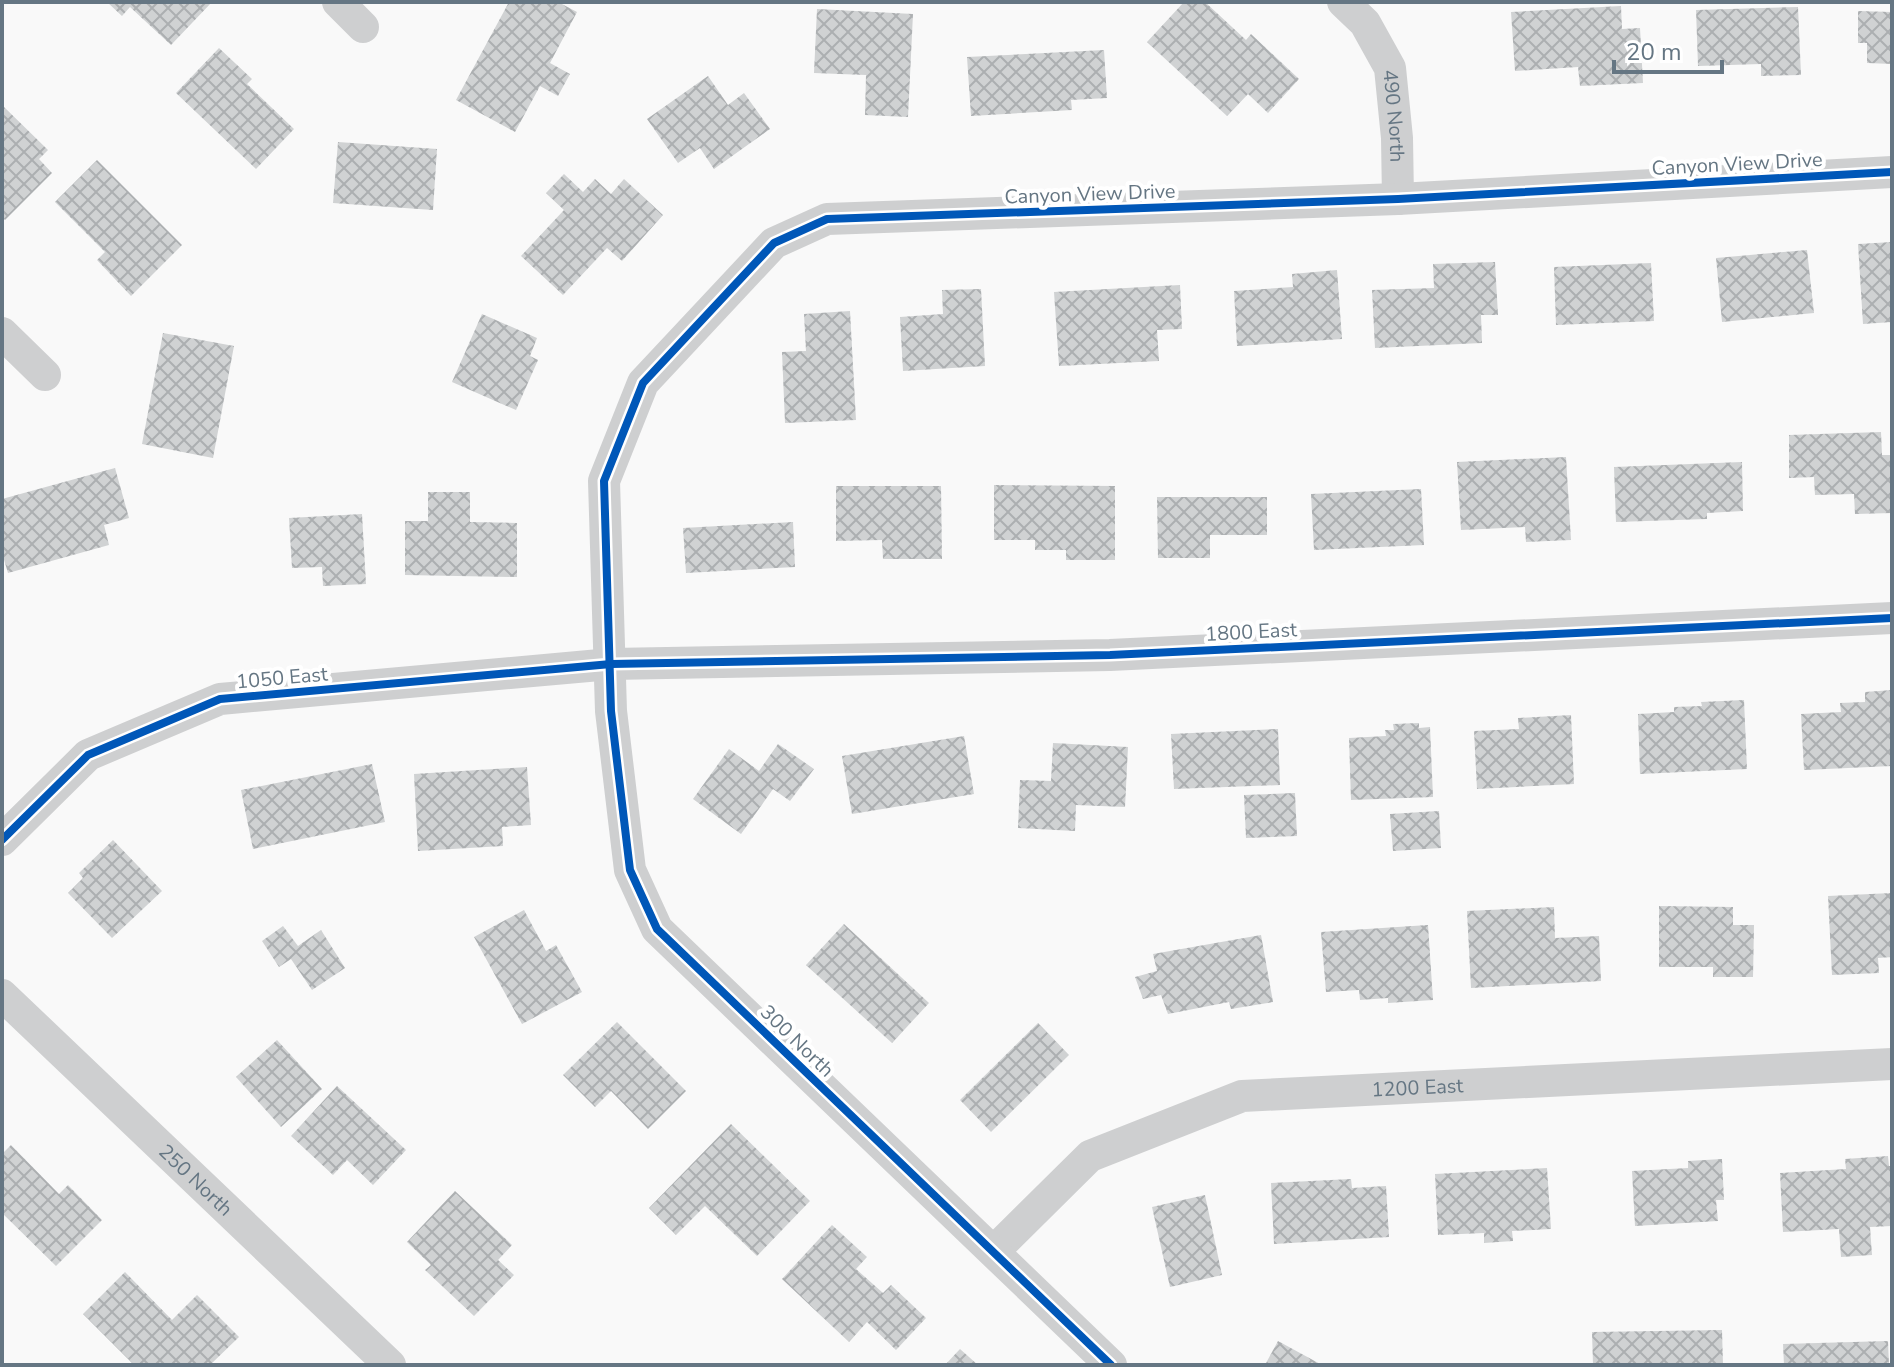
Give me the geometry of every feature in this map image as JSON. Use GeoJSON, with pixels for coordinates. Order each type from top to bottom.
{"type":"FeatureCollection","features":[{"type":"Feature","properties":{"kind":"street"},"geometry":{"type":"LineString","coordinates":[[338,2],[363,27]]}},
{"type":"Feature","properties":{"kind":"street","name":"490 North"},"geometry":{"type":"LineString","coordinates":[[1343,2],[1365,23],[1390,68],[1397,138],[1398,199]]}},
{"type":"Feature","properties":{"kind":"street","name":"Canyon View Drive"},"geometry":{"type":"LineString","coordinates":[[611,664],[604,481],[643,383],[774,243],[827,219],[1398,199],[1892,172]]}},
{"type":"Feature","properties":{"kind":"street"},"geometry":{"type":"LineString","coordinates":[[2,333],[45,375]]}},
{"type":"Feature","properties":{"kind":"street","name":"1800 East"},"geometry":{"type":"LineString","coordinates":[[611,664],[1110,655],[1892,618]]}},
{"type":"Feature","properties":{"kind":"street","name":"1050 East"},"geometry":{"type":"LineString","coordinates":[[2,840],[88,755],[220,699],[611,664]]}},
{"type":"Feature","properties":{"kind":"street","name":"300 North"},"geometry":{"type":"LineString","coordinates":[[611,664],[611,711],[630,870],[657,929],[1111,1365]]}},
{"type":"Feature","properties":{"kind":"street","name":"250 North"},"geometry":{"type":"LineString","coordinates":[[2,995],[390,1365]]}},
{"type":"Feature","properties":{"kind":"street","name":"1200 East"},"geometry":{"type":"LineString","coordinates":[[994,1251],[1090,1156],[1242,1096],[1892,1064]]}},
{"type":"Feature","properties":{"kind":"building"},"geometry":{"type":"Polygon","coordinates":[[[107,2],[212,2],[171,45],[130,7],[122,16],[107,2]]]}},
{"type":"Feature","properties":{"kind":"building"},"geometry":{"type":"Polygon","coordinates":[[[509,2],[558,2],[577,12],[550,63],[570,74],[558,96],[540,86],[515,132],[456,100],[509,2]]]}},
{"type":"Feature","properties":{"kind":"building"},"geometry":{"type":"Polygon","coordinates":[[[1184,2],[1205,2],[1246,40],[1251,34],[1299,79],[1268,113],[1248,94],[1227,116],[1147,42],[1184,2]]]}},
{"type":"Feature","properties":{"kind":"building"},"geometry":{"type":"Polygon","coordinates":[[[1621,6],[1622,29],[1640,28],[1643,83],[1580,86],[1578,67],[1515,71],[1511,12],[1621,6]]]}},
{"type":"Feature","properties":{"kind":"building"},"geometry":{"type":"Polygon","coordinates":[[[1798,7],[1801,75],[1761,76],[1761,64],[1698,66],[1696,10],[1798,7]]]}},
{"type":"Feature","properties":{"kind":"building"},"geometry":{"type":"Polygon","coordinates":[[[817,9],[913,14],[908,117],[865,115],[866,75],[814,73],[817,9]]]}},
{"type":"Feature","properties":{"kind":"building"},"geometry":{"type":"Polygon","coordinates":[[[1858,11],[1892,12],[1892,64],[1867,63],[1867,43],[1858,43],[1858,11]]]}},
{"type":"Feature","properties":{"kind":"building"},"geometry":{"type":"Polygon","coordinates":[[[219,48],[252,79],[247,84],[294,129],[256,169],[176,93],[219,48]]]}},
{"type":"Feature","properties":{"kind":"building"},"geometry":{"type":"Polygon","coordinates":[[[1104,50],[1107,98],[1071,100],[1072,110],[971,116],[967,57],[1104,50]]]}},
{"type":"Feature","properties":{"kind":"building"},"geometry":{"type":"Polygon","coordinates":[[[708,76],[728,105],[744,93],[770,129],[714,169],[700,148],[678,163],[647,119],[708,76]]]}},
{"type":"Feature","properties":{"kind":"building"},"geometry":{"type":"Polygon","coordinates":[[[2,105],[48,150],[39,159],[52,173],[5,220],[2,217],[2,105]]]}},
{"type":"Feature","properties":{"kind":"building"},"geometry":{"type":"Polygon","coordinates":[[[338,142],[437,149],[433,210],[333,203],[338,142]]]}},
{"type":"Feature","properties":{"kind":"building"},"geometry":{"type":"Polygon","coordinates":[[[97,160],[182,245],[131,296],[97,260],[105,252],[55,202],[97,160]]]}},
{"type":"Feature","properties":{"kind":"building"},"geometry":{"type":"Polygon","coordinates":[[[564,174],[583,192],[595,179],[611,194],[624,179],[663,215],[622,261],[607,248],[563,295],[521,256],[564,210],[546,193],[564,174]]]}},
{"type":"Feature","properties":{"kind":"building"},"geometry":{"type":"Polygon","coordinates":[[[1892,242],[1892,322],[1863,324],[1858,244],[1892,242]]]}},
{"type":"Feature","properties":{"kind":"building"},"geometry":{"type":"Polygon","coordinates":[[[1807,250],[1814,313],[1722,322],[1716,258],[1807,250]]]}},
{"type":"Feature","properties":{"kind":"building"},"geometry":{"type":"Polygon","coordinates":[[[1495,262],[1498,315],[1481,315],[1482,343],[1375,348],[1372,290],[1434,288],[1433,264],[1495,262]]]}},
{"type":"Feature","properties":{"kind":"building"},"geometry":{"type":"Polygon","coordinates":[[[1651,263],[1654,321],[1556,325],[1554,267],[1651,263]]]}},
{"type":"Feature","properties":{"kind":"building"},"geometry":{"type":"Polygon","coordinates":[[[1337,270],[1342,339],[1237,346],[1234,291],[1293,287],[1292,274],[1337,270]]]}},
{"type":"Feature","properties":{"kind":"building"},"geometry":{"type":"Polygon","coordinates":[[[1180,285],[1182,329],[1157,330],[1159,361],[1059,366],[1054,292],[1180,285]]]}},
{"type":"Feature","properties":{"kind":"building"},"geometry":{"type":"Polygon","coordinates":[[[981,289],[985,366],[903,371],[900,317],[943,314],[942,290],[981,289]]]}},
{"type":"Feature","properties":{"kind":"building"},"geometry":{"type":"Polygon","coordinates":[[[850,311],[856,420],[785,423],[782,352],[806,351],[804,314],[850,311]]]}},
{"type":"Feature","properties":{"kind":"building"},"geometry":{"type":"Polygon","coordinates":[[[482,314],[537,338],[530,356],[538,360],[516,410],[452,382],[482,314]]]}},
{"type":"Feature","properties":{"kind":"building"},"geometry":{"type":"Polygon","coordinates":[[[163,333],[234,346],[213,458],[142,444],[163,333]]]}},
{"type":"Feature","properties":{"kind":"building"},"geometry":{"type":"Polygon","coordinates":[[[1881,432],[1882,455],[1892,455],[1892,513],[1855,514],[1854,494],[1815,495],[1814,477],[1789,478],[1789,435],[1881,432]]]}},
{"type":"Feature","properties":{"kind":"building"},"geometry":{"type":"Polygon","coordinates":[[[1566,457],[1571,540],[1526,542],[1525,527],[1461,530],[1457,462],[1566,457]]]}},
{"type":"Feature","properties":{"kind":"building"},"geometry":{"type":"Polygon","coordinates":[[[1742,462],[1743,511],[1707,513],[1707,519],[1616,522],[1614,467],[1742,462]]]}},
{"type":"Feature","properties":{"kind":"building"},"geometry":{"type":"Polygon","coordinates":[[[115,468],[129,518],[104,525],[109,545],[8,573],[2,553],[2,499],[115,468]]]}},
{"type":"Feature","properties":{"kind":"building"},"geometry":{"type":"Polygon","coordinates":[[[994,485],[1115,486],[1115,560],[1066,560],[1066,550],[1035,550],[1035,540],[994,540],[994,485]]]}},
{"type":"Feature","properties":{"kind":"building"},"geometry":{"type":"Polygon","coordinates":[[[836,486],[941,486],[942,559],[883,559],[882,540],[836,541],[836,486]]]}},
{"type":"Feature","properties":{"kind":"building"},"geometry":{"type":"Polygon","coordinates":[[[1421,489],[1424,545],[1314,550],[1311,494],[1421,489]]]}},
{"type":"Feature","properties":{"kind":"building"},"geometry":{"type":"Polygon","coordinates":[[[428,492],[470,492],[470,522],[517,523],[517,577],[405,575],[405,521],[428,521],[428,492]]]}},
{"type":"Feature","properties":{"kind":"building"},"geometry":{"type":"Polygon","coordinates":[[[1157,497],[1267,497],[1267,535],[1210,535],[1210,558],[1158,558],[1157,497]]]}},
{"type":"Feature","properties":{"kind":"building"},"geometry":{"type":"Polygon","coordinates":[[[362,514],[366,584],[323,586],[322,567],[292,568],[289,518],[362,514]]]}},
{"type":"Feature","properties":{"kind":"building"},"geometry":{"type":"Polygon","coordinates":[[[793,522],[795,567],[686,573],[683,528],[793,522]]]}},
{"type":"Feature","properties":{"kind":"building"},"geometry":{"type":"Polygon","coordinates":[[[1892,690],[1892,766],[1804,770],[1801,714],[1841,712],[1840,703],[1865,702],[1865,692],[1892,690]]]}},
{"type":"Feature","properties":{"kind":"building"},"geometry":{"type":"Polygon","coordinates":[[[1744,700],[1747,769],[1640,774],[1638,714],[1674,712],[1674,707],[1702,706],[1701,702],[1744,700]]]}},
{"type":"Feature","properties":{"kind":"building"},"geometry":{"type":"Polygon","coordinates":[[[1571,715],[1574,784],[1477,789],[1474,731],[1519,729],[1518,718],[1571,715]]]}},
{"type":"Feature","properties":{"kind":"building"},"geometry":{"type":"Polygon","coordinates":[[[1419,723],[1419,728],[1430,727],[1433,797],[1351,800],[1349,738],[1386,736],[1385,730],[1394,730],[1393,724],[1419,723]]]}},
{"type":"Feature","properties":{"kind":"building"},"geometry":{"type":"Polygon","coordinates":[[[1278,729],[1280,785],[1174,789],[1171,734],[1278,729]]]}},
{"type":"Feature","properties":{"kind":"building"},"geometry":{"type":"Polygon","coordinates":[[[964,736],[974,794],[852,814],[842,756],[964,736]]]}},
{"type":"Feature","properties":{"kind":"building"},"geometry":{"type":"Polygon","coordinates":[[[1053,743],[1128,747],[1125,807],[1076,805],[1075,831],[1018,828],[1020,780],[1051,781],[1053,743]]]}},
{"type":"Feature","properties":{"kind":"building"},"geometry":{"type":"Polygon","coordinates":[[[778,744],[814,769],[790,801],[773,789],[741,834],[693,799],[729,749],[759,771],[778,744]]]}},
{"type":"Feature","properties":{"kind":"building"},"geometry":{"type":"Polygon","coordinates":[[[372,764],[385,822],[253,849],[241,790],[372,764]]]}},
{"type":"Feature","properties":{"kind":"building"},"geometry":{"type":"Polygon","coordinates":[[[527,767],[531,825],[502,827],[503,846],[418,851],[414,774],[527,767]]]}},
{"type":"Feature","properties":{"kind":"building"},"geometry":{"type":"Polygon","coordinates":[[[1295,793],[1297,836],[1246,838],[1244,795],[1295,793]]]}},
{"type":"Feature","properties":{"kind":"building"},"geometry":{"type":"Polygon","coordinates":[[[1439,811],[1441,848],[1393,851],[1390,814],[1439,811]]]}},
{"type":"Feature","properties":{"kind":"building"},"geometry":{"type":"Polygon","coordinates":[[[113,840],[162,891],[112,938],[68,893],[83,878],[79,873],[113,840]]]}},
{"type":"Feature","properties":{"kind":"building"},"geometry":{"type":"Polygon","coordinates":[[[1892,893],[1892,957],[1878,958],[1879,973],[1832,975],[1828,896],[1892,893]]]}},
{"type":"Feature","properties":{"kind":"building"},"geometry":{"type":"Polygon","coordinates":[[[1659,906],[1733,907],[1733,925],[1754,925],[1753,977],[1713,977],[1713,967],[1659,967],[1659,906]]]}},
{"type":"Feature","properties":{"kind":"building"},"geometry":{"type":"Polygon","coordinates":[[[1554,907],[1555,938],[1599,936],[1601,981],[1471,988],[1467,911],[1554,907]]]}},
{"type":"Feature","properties":{"kind":"building"},"geometry":{"type":"Polygon","coordinates":[[[524,910],[546,951],[556,945],[582,992],[522,1024],[474,937],[524,910]]]}},
{"type":"Feature","properties":{"kind":"building"},"geometry":{"type":"Polygon","coordinates":[[[844,924],[929,1003],[892,1043],[806,965],[844,924]]]}},
{"type":"Feature","properties":{"kind":"building"},"geometry":{"type":"Polygon","coordinates":[[[1428,925],[1433,1000],[1388,1003],[1388,998],[1360,1000],[1359,990],[1326,992],[1321,932],[1428,925]]]}},
{"type":"Feature","properties":{"kind":"building"},"geometry":{"type":"Polygon","coordinates":[[[283,926],[298,946],[321,930],[345,968],[312,990],[291,959],[279,967],[262,941],[283,926]]]}},
{"type":"Feature","properties":{"kind":"building"},"geometry":{"type":"Polygon","coordinates":[[[1261,935],[1273,1002],[1231,1009],[1229,1002],[1168,1014],[1161,995],[1143,999],[1135,977],[1157,971],[1153,954],[1261,935]]]}},
{"type":"Feature","properties":{"kind":"building"},"geometry":{"type":"Polygon","coordinates":[[[617,1022],[686,1091],[648,1129],[611,1091],[595,1107],[563,1075],[617,1022]]]}},
{"type":"Feature","properties":{"kind":"building"},"geometry":{"type":"Polygon","coordinates":[[[1038,1023],[1069,1055],[991,1132],[960,1100],[1038,1023]]]}},
{"type":"Feature","properties":{"kind":"building"},"geometry":{"type":"Polygon","coordinates":[[[277,1040],[322,1089],[281,1127],[236,1077],[277,1040]]]}},
{"type":"Feature","properties":{"kind":"building"},"geometry":{"type":"Polygon","coordinates":[[[337,1086],[406,1150],[373,1185],[347,1160],[333,1175],[291,1136],[337,1086]]]}},
{"type":"Feature","properties":{"kind":"building"},"geometry":{"type":"Polygon","coordinates":[[[731,1124],[810,1201],[757,1256],[705,1206],[676,1235],[649,1208],[731,1124]]]}},
{"type":"Feature","properties":{"kind":"building"},"geometry":{"type":"Polygon","coordinates":[[[11,1145],[59,1194],[68,1185],[102,1220],[56,1266],[2,1213],[2,1154],[11,1145]]]}},
{"type":"Feature","properties":{"kind":"building"},"geometry":{"type":"Polygon","coordinates":[[[1888,1156],[1889,1166],[1892,1166],[1892,1226],[1870,1227],[1872,1255],[1841,1257],[1839,1229],[1783,1232],[1780,1173],[1846,1169],[1845,1159],[1888,1156]]]}},
{"type":"Feature","properties":{"kind":"building"},"geometry":{"type":"Polygon","coordinates":[[[1722,1159],[1724,1200],[1716,1200],[1718,1221],[1635,1226],[1632,1171],[1688,1168],[1688,1161],[1722,1159]]]}},
{"type":"Feature","properties":{"kind":"building"},"geometry":{"type":"Polygon","coordinates":[[[1547,1168],[1551,1229],[1512,1231],[1513,1241],[1484,1243],[1484,1233],[1438,1235],[1435,1174],[1547,1168]]]}},
{"type":"Feature","properties":{"kind":"building"},"geometry":{"type":"Polygon","coordinates":[[[1351,1179],[1352,1188],[1386,1186],[1389,1237],[1274,1244],[1271,1183],[1351,1179]]]}},
{"type":"Feature","properties":{"kind":"building"},"geometry":{"type":"Polygon","coordinates":[[[455,1191],[512,1245],[498,1260],[514,1275],[474,1316],[425,1270],[431,1265],[407,1242],[455,1191]]]}},
{"type":"Feature","properties":{"kind":"building"},"geometry":{"type":"Polygon","coordinates":[[[1205,1195],[1222,1275],[1170,1287],[1152,1207],[1205,1195]]]}},
{"type":"Feature","properties":{"kind":"building"},"geometry":{"type":"Polygon","coordinates":[[[832,1225],[867,1257],[856,1269],[883,1293],[891,1285],[926,1318],[896,1350],[867,1322],[849,1342],[782,1279],[832,1225]]]}},
{"type":"Feature","properties":{"kind":"building"},"geometry":{"type":"Polygon","coordinates":[[[125,1272],[172,1320],[197,1295],[239,1337],[210,1365],[134,1365],[83,1314],[125,1272]]]}},
{"type":"Feature","properties":{"kind":"building"},"geometry":{"type":"Polygon","coordinates":[[[1722,1330],[1723,1365],[1593,1365],[1592,1332],[1722,1330]]]}},
{"type":"Feature","properties":{"kind":"building"},"geometry":{"type":"Polygon","coordinates":[[[1278,1341],[1322,1365],[1265,1365],[1278,1341]]]}},
{"type":"Feature","properties":{"kind":"building"},"geometry":{"type":"Polygon","coordinates":[[[1888,1341],[1889,1365],[1784,1365],[1783,1344],[1888,1341]]]}},
{"type":"Feature","properties":{"kind":"building"},"geometry":{"type":"Polygon","coordinates":[[[960,1349],[978,1365],[945,1365],[960,1349]]]}},
{"type":"Feature","properties":{"kind":"cycle path"},"geometry":{"type":"LineString","coordinates":[[1111,1365],[657,929],[630,870],[611,711],[604,481],[643,383],[774,243],[827,219],[1398,199],[1892,172]]}},
{"type":"Feature","properties":{"kind":"cycle path"},"geometry":{"type":"LineString","coordinates":[[2,840],[88,755],[220,699],[611,664],[1110,655],[1892,618]]}}]}
